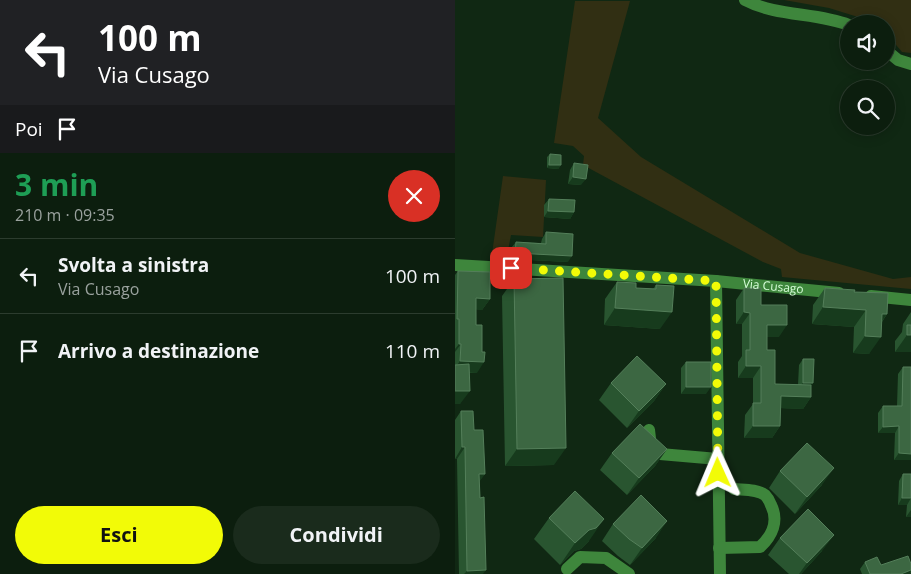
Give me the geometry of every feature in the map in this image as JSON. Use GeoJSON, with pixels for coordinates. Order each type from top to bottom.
{"type":"FeatureCollection","features":[{"type":"Feature","properties":{"kind":"street"},"geometry":{"type":"LineString","coordinates":[[745,0],[756,6],[772,10],[840,23]]}},
{"type":"Feature","properties":{"kind":"street"},"geometry":{"type":"LineString","coordinates":[[895,58],[911,64]]}},
{"type":"Feature","properties":{"kind":"street","name":"Via Cusago"},"geometry":{"type":"LineString","coordinates":[[455,265],[716,281],[911,300]]}},
{"type":"Feature","properties":{"kind":"street"},"geometry":{"type":"LineString","coordinates":[[716,281],[720,574]]}},
{"type":"Feature","properties":{"kind":"street"},"geometry":{"type":"LineString","coordinates":[[649,430],[651,447],[660,454],[718,459]]}},
{"type":"Feature","properties":{"kind":"street"},"geometry":{"type":"LineString","coordinates":[[719,548],[760,547],[773,530],[774,513],[765,495],[754,491],[734,489]]}},
{"type":"Feature","properties":{"kind":"street"},"geometry":{"type":"LineString","coordinates":[[567,569],[580,556],[607,558],[629,574]]}},
{"type":"Feature","properties":{"kind":"shaded area"},"geometry":{"type":"Polygon","coordinates":[[[784,0],[911,0],[911,53],[902,52],[895,44],[895,15],[852,15],[829,8],[784,0]]]}},
{"type":"Feature","properties":{"kind":"shaded area"},"geometry":{"type":"Polygon","coordinates":[[[575,1],[630,1],[598,118],[641,157],[800,253],[893,279],[911,277],[911,289],[782,277],[781,269],[763,262],[583,165],[584,156],[573,146],[554,143],[575,1]]]}},
{"type":"Feature","properties":{"kind":"shaded area"},"geometry":{"type":"Polygon","coordinates":[[[503,176],[546,180],[543,237],[511,235],[506,261],[491,261],[503,176]]]}},
{"type":"Feature","properties":{"kind":"building"},"geometry":{"type":"Polygon","coordinates":[[[550,154],[561,155],[561,165],[549,165],[550,154]]]}},
{"type":"Feature","properties":{"kind":"building"},"geometry":{"type":"Polygon","coordinates":[[[574,163],[588,165],[586,179],[573,177],[574,163]]]}},
{"type":"Feature","properties":{"kind":"building"},"geometry":{"type":"Polygon","coordinates":[[[549,199],[575,200],[574,212],[548,211],[549,199]]]}},
{"type":"Feature","properties":{"kind":"building"},"geometry":{"type":"Polygon","coordinates":[[[546,232],[573,234],[572,256],[515,253],[516,242],[546,244],[546,232]]]}},
{"type":"Feature","properties":{"kind":"building"},"geometry":{"type":"Polygon","coordinates":[[[458,271],[490,272],[490,299],[476,298],[476,325],[482,325],[482,352],[485,352],[484,362],[460,361],[461,344],[459,344],[459,319],[457,319],[458,271]]]}},
{"type":"Feature","properties":{"kind":"building"},"geometry":{"type":"Polygon","coordinates":[[[563,278],[566,448],[517,449],[514,279],[563,278]]]}},
{"type":"Feature","properties":{"kind":"building"},"geometry":{"type":"Polygon","coordinates":[[[617,282],[636,283],[636,288],[656,289],[656,285],[674,286],[672,312],[615,308],[617,282]]]}},
{"type":"Feature","properties":{"kind":"building"},"geometry":{"type":"Polygon","coordinates":[[[744,288],[761,288],[761,305],[787,305],[787,325],[767,325],[767,350],[775,350],[775,384],[811,385],[811,397],[781,396],[780,426],[753,426],[753,403],[761,403],[761,366],[746,366],[746,350],[750,350],[750,313],[744,312],[744,288]]]}},
{"type":"Feature","properties":{"kind":"building"},"geometry":{"type":"Polygon","coordinates":[[[825,288],[855,290],[854,292],[888,293],[887,314],[882,314],[881,337],[865,336],[866,310],[823,307],[825,288]]]}},
{"type":"Feature","properties":{"kind":"building"},"geometry":{"type":"Polygon","coordinates":[[[907,325],[911,325],[911,335],[907,335],[907,325]]]}},
{"type":"Feature","properties":{"kind":"building"},"geometry":{"type":"Polygon","coordinates":[[[637,356],[666,384],[639,411],[611,383],[637,356]]]}},
{"type":"Feature","properties":{"kind":"building"},"geometry":{"type":"Polygon","coordinates":[[[803,359],[814,359],[813,383],[803,383],[803,359]]]}},
{"type":"Feature","properties":{"kind":"building"},"geometry":{"type":"Polygon","coordinates":[[[686,362],[711,362],[711,387],[686,387],[686,362]]]}},
{"type":"Feature","properties":{"kind":"building"},"geometry":{"type":"Polygon","coordinates":[[[469,364],[470,391],[455,391],[455,365],[469,364]]]}},
{"type":"Feature","properties":{"kind":"building"},"geometry":{"type":"Polygon","coordinates":[[[903,367],[911,367],[911,454],[899,453],[899,426],[883,427],[883,406],[902,406],[903,367]]]}},
{"type":"Feature","properties":{"kind":"building"},"geometry":{"type":"Polygon","coordinates":[[[461,411],[473,411],[474,430],[483,430],[485,474],[479,474],[480,498],[484,497],[486,570],[467,571],[465,447],[462,447],[461,411]]]}},
{"type":"Feature","properties":{"kind":"building"},"geometry":{"type":"Polygon","coordinates":[[[640,424],[667,449],[639,478],[612,453],[640,424]]]}},
{"type":"Feature","properties":{"kind":"building"},"geometry":{"type":"Polygon","coordinates":[[[807,443],[834,468],[807,497],[780,471],[807,443]]]}},
{"type":"Feature","properties":{"kind":"building"},"geometry":{"type":"Polygon","coordinates":[[[903,474],[911,474],[911,498],[902,498],[903,474]]]}},
{"type":"Feature","properties":{"kind":"building"},"geometry":{"type":"Polygon","coordinates":[[[575,491],[604,519],[596,528],[589,530],[575,543],[549,518],[575,491]]]}},
{"type":"Feature","properties":{"kind":"building"},"geometry":{"type":"Polygon","coordinates":[[[641,495],[667,521],[642,548],[613,524],[641,495]]]}},
{"type":"Feature","properties":{"kind":"building"},"geometry":{"type":"Polygon","coordinates":[[[808,509],[834,535],[807,563],[780,538],[808,509]]]}},
{"type":"Feature","properties":{"kind":"building"},"geometry":{"type":"Polygon","coordinates":[[[908,556],[911,570],[901,574],[870,574],[865,562],[877,557],[881,565],[908,556]]]}},
{"type":"Feature","properties":{"kind":"route"},"geometry":{"type":"LineString","coordinates":[[511,268],[716,281],[718,473]]}}]}
